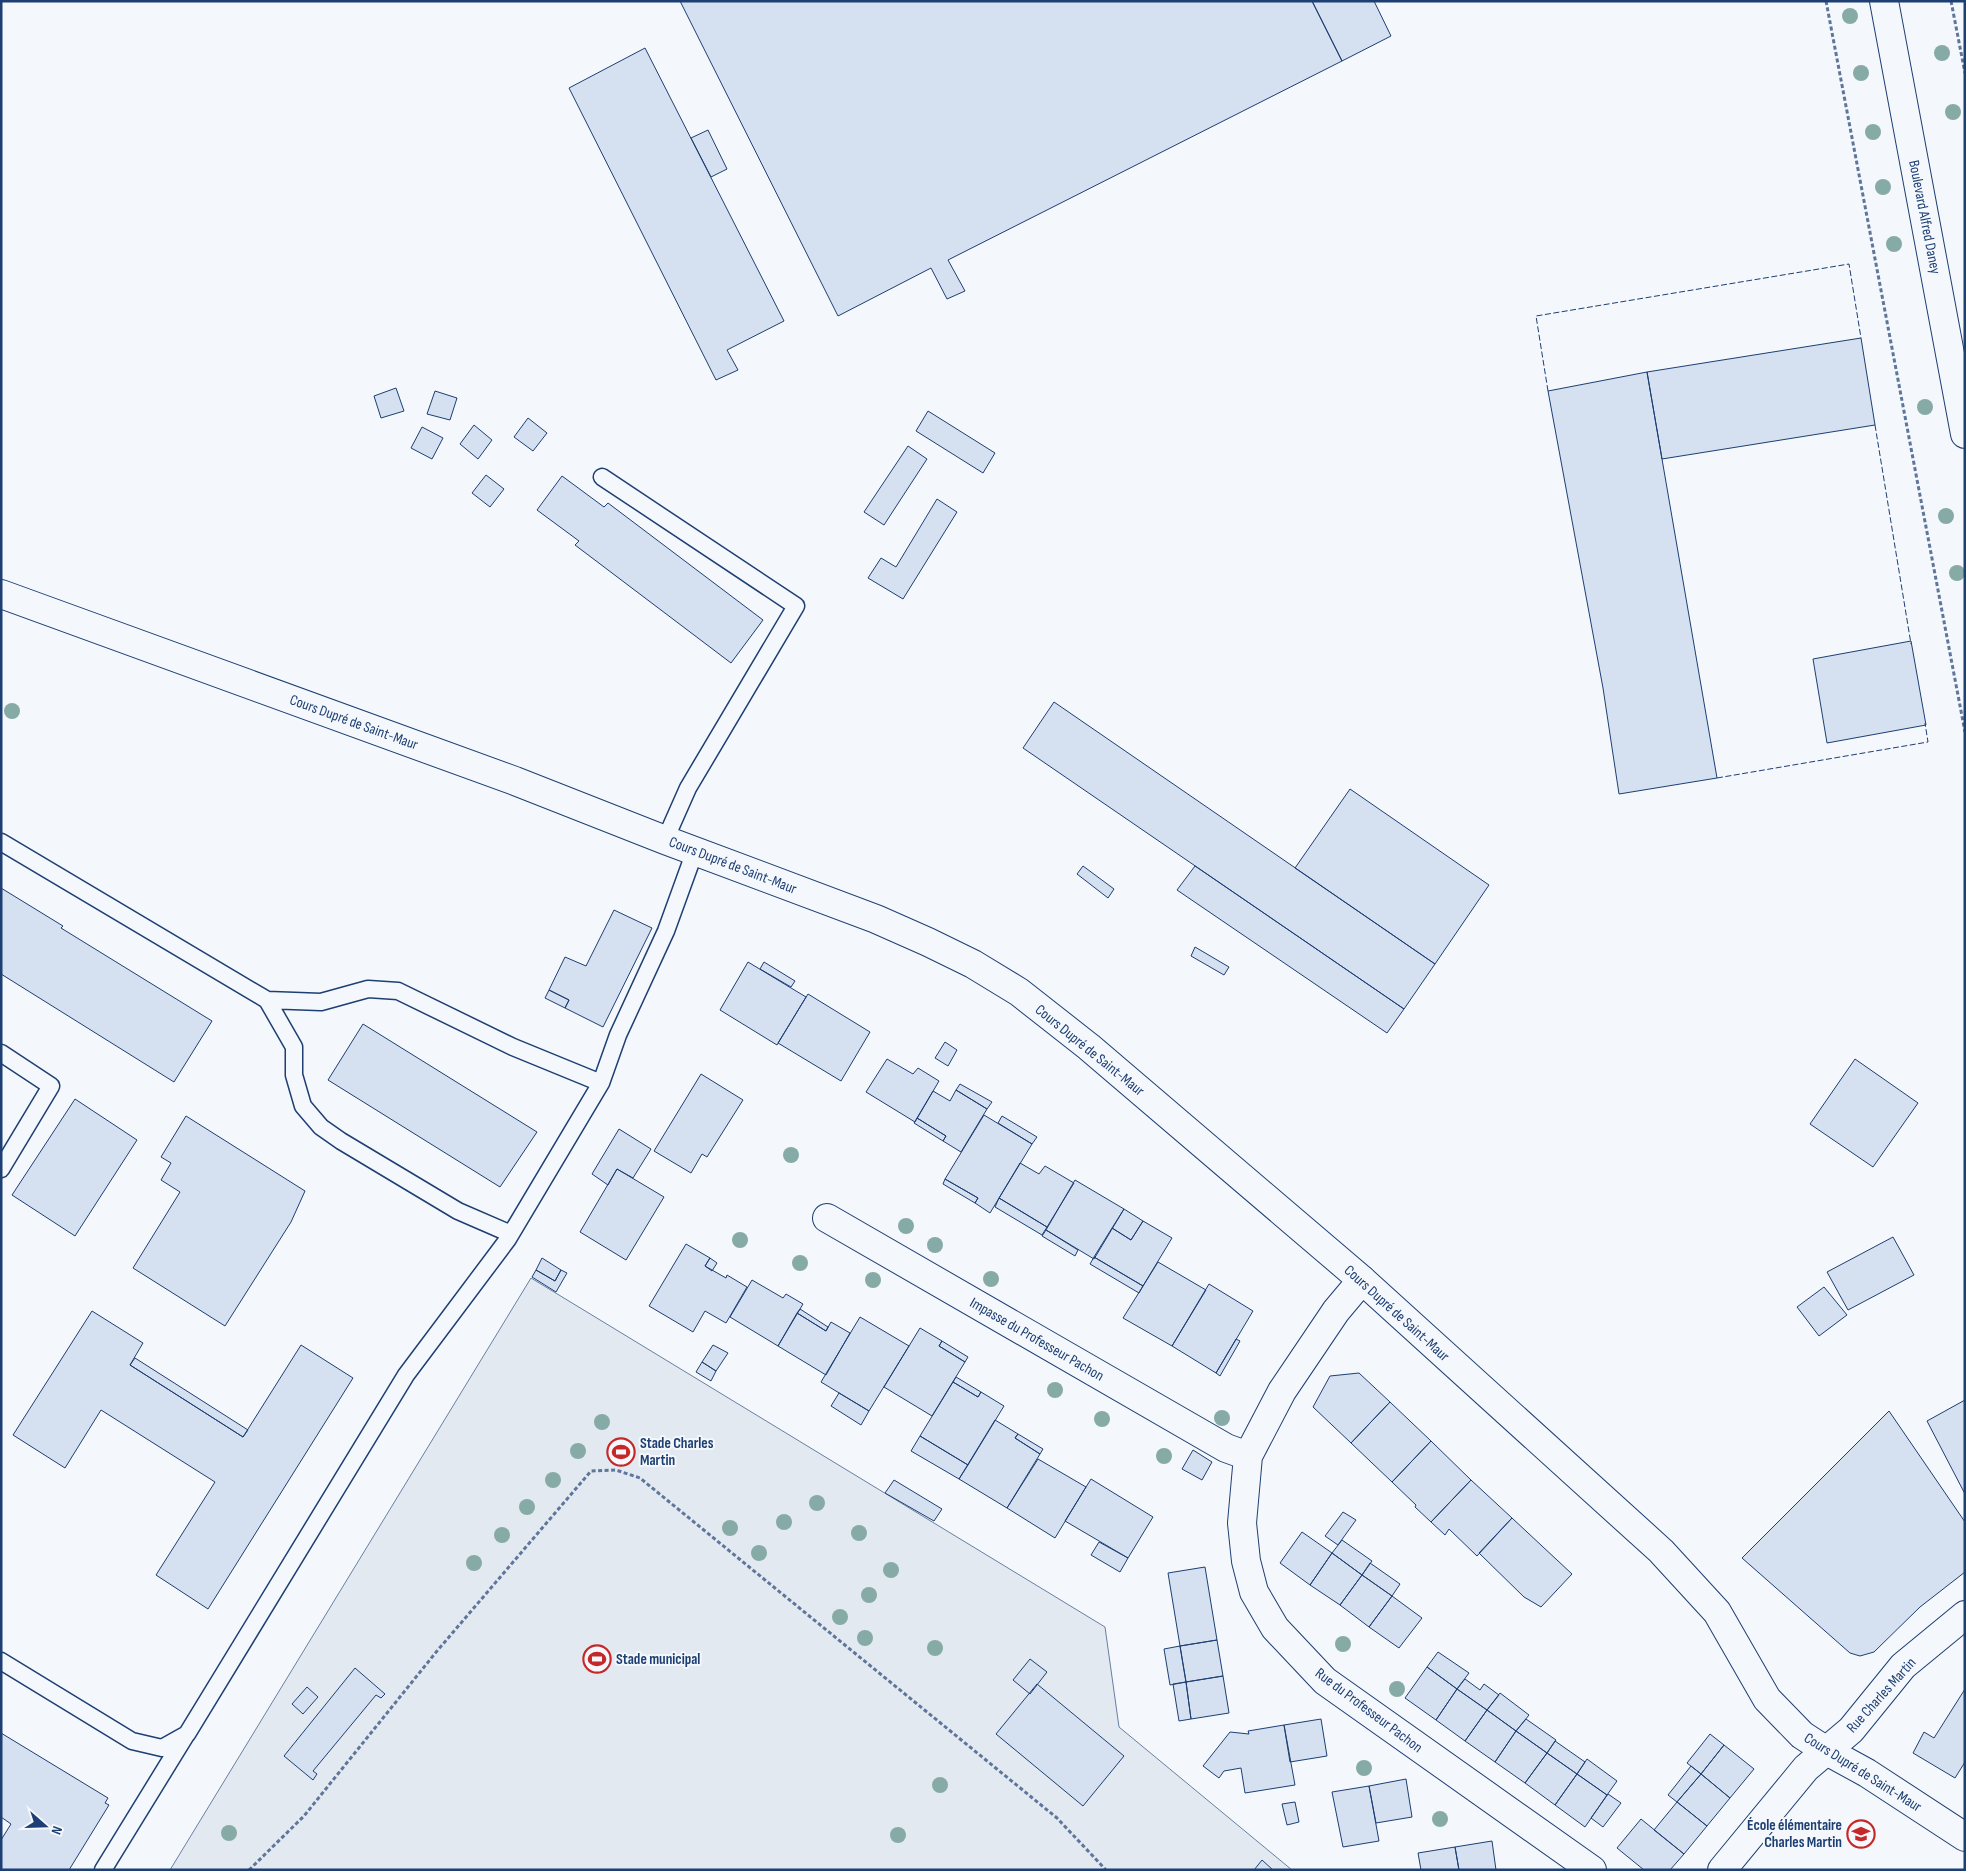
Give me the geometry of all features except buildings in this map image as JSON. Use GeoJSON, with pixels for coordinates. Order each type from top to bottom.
{"type":"FeatureCollection","features":[{"type":"Feature","properties":{"kind":"street","name":"Boulevard Alfred Daney"},"geometry":{"type":"LineString","coordinates":[[1884,1],[1965,434]]}},
{"type":"Feature","properties":{"kind":"street","name":"Cours Dupré de Saint-Maur"},"geometry":{"type":"LineString","coordinates":[[1,594],[515,781],[665,840],[876,919],[973,964],[1019,992],[1089,1047],[1362,1280],[1661,1551],[1716,1612],[1767,1699],[1802,1735],[1867,1773],[1965,1837]]}},
{"type":"Feature","properties":{"kind":"street","name":"Impasse du Professeur Pachon"},"geometry":{"type":"LineString","coordinates":[[827,1218],[1226,1448],[1248,1456]]}},
{"type":"Feature","properties":{"kind":"street","name":"Rue du Professeur Pachon"},"geometry":{"type":"LineString","coordinates":[[1362,1280],[1336,1311],[1282,1391],[1248,1456],[1242,1523],[1246,1561],[1254,1592],[1275,1628],[1325,1681],[1592,1870]]}},
{"type":"Feature","properties":{"kind":"street","name":"Rue Charles Martin"},"geometry":{"type":"LineString","coordinates":[[1722,1870],[1806,1768],[1851,1730],[1903,1666],[1965,1615]]}},
{"type":"Feature","properties":{"kind":"lane"},"geometry":{"type":"LineString","coordinates":[[602,477],[796,606],[688,788],[665,840]]}},
{"type":"Feature","properties":{"kind":"lane"},"geometry":{"type":"LineString","coordinates":[[1,842],[267,1000],[321,1002],[368,989],[398,991],[513,1047],[601,1083]]}},
{"type":"Feature","properties":{"kind":"lane"},"geometry":{"type":"LineString","coordinates":[[103,1870],[406,1375],[511,1234],[601,1083],[618,1035],[666,932],[694,851]]}},
{"type":"Feature","properties":{"kind":"lane"},"geometry":{"type":"LineString","coordinates":[[267,1000],[294,1046],[294,1075],[303,1106],[321,1127],[458,1211],[511,1234]]}},
{"type":"Feature","properties":{"kind":"lane"},"geometry":{"type":"LineString","coordinates":[[1,1053],[51,1086],[1,1169]]}},
{"type":"Feature","properties":{"kind":"lane"},"geometry":{"type":"LineString","coordinates":[[1,1661],[132,1741],[162,1748],[187,1734]]}},
{"type":"Feature","properties":{"kind":"path"},"geometry":{"type":"LineString","coordinates":[[1826,1],[1965,732]]}},
{"type":"Feature","properties":{"kind":"path"},"geometry":{"type":"LineString","coordinates":[[1951,1],[1965,73]]}},
{"type":"Feature","properties":{"kind":"path"},"geometry":{"type":"LineString","coordinates":[[249,1870],[304,1816],[437,1651],[591,1471],[616,1470],[640,1478],[1057,1818],[1106,1870]]}},
{"type":"Feature","properties":{"kind":"shaded area","name":"Stade Charles Martin"},"geometry":{"type":"Polygon","coordinates":[[[531,1278],[1105,1627],[1119,1727],[1292,1870],[170,1870],[531,1278]]]}},
{"type":"Feature","properties":{"kind":"fence"},"geometry":{"type":"LineString","coordinates":[[1548,391],[1536,316],[1849,264],[1861,338]]}},
{"type":"Feature","properties":{"kind":"fence"},"geometry":{"type":"LineString","coordinates":[[1875,425],[1911,644]]}},
{"type":"Feature","properties":{"kind":"fence"},"geometry":{"type":"LineString","coordinates":[[1717,778],[1928,742],[1925,723]]}},
{"type":"Feature","properties":{"kind":"place","name":"Stade Charles Martin"},"geometry":{"type":"Point","coordinates":[621,1452]}},
{"type":"Feature","properties":{"kind":"place","name":"Stade municipal"},"geometry":{"type":"Point","coordinates":[597,1659]}},
{"type":"Feature","properties":{"kind":"place","name":"École élémentaire Charles Martin"},"geometry":{"type":"Point","coordinates":[1861,1834]}}]}
